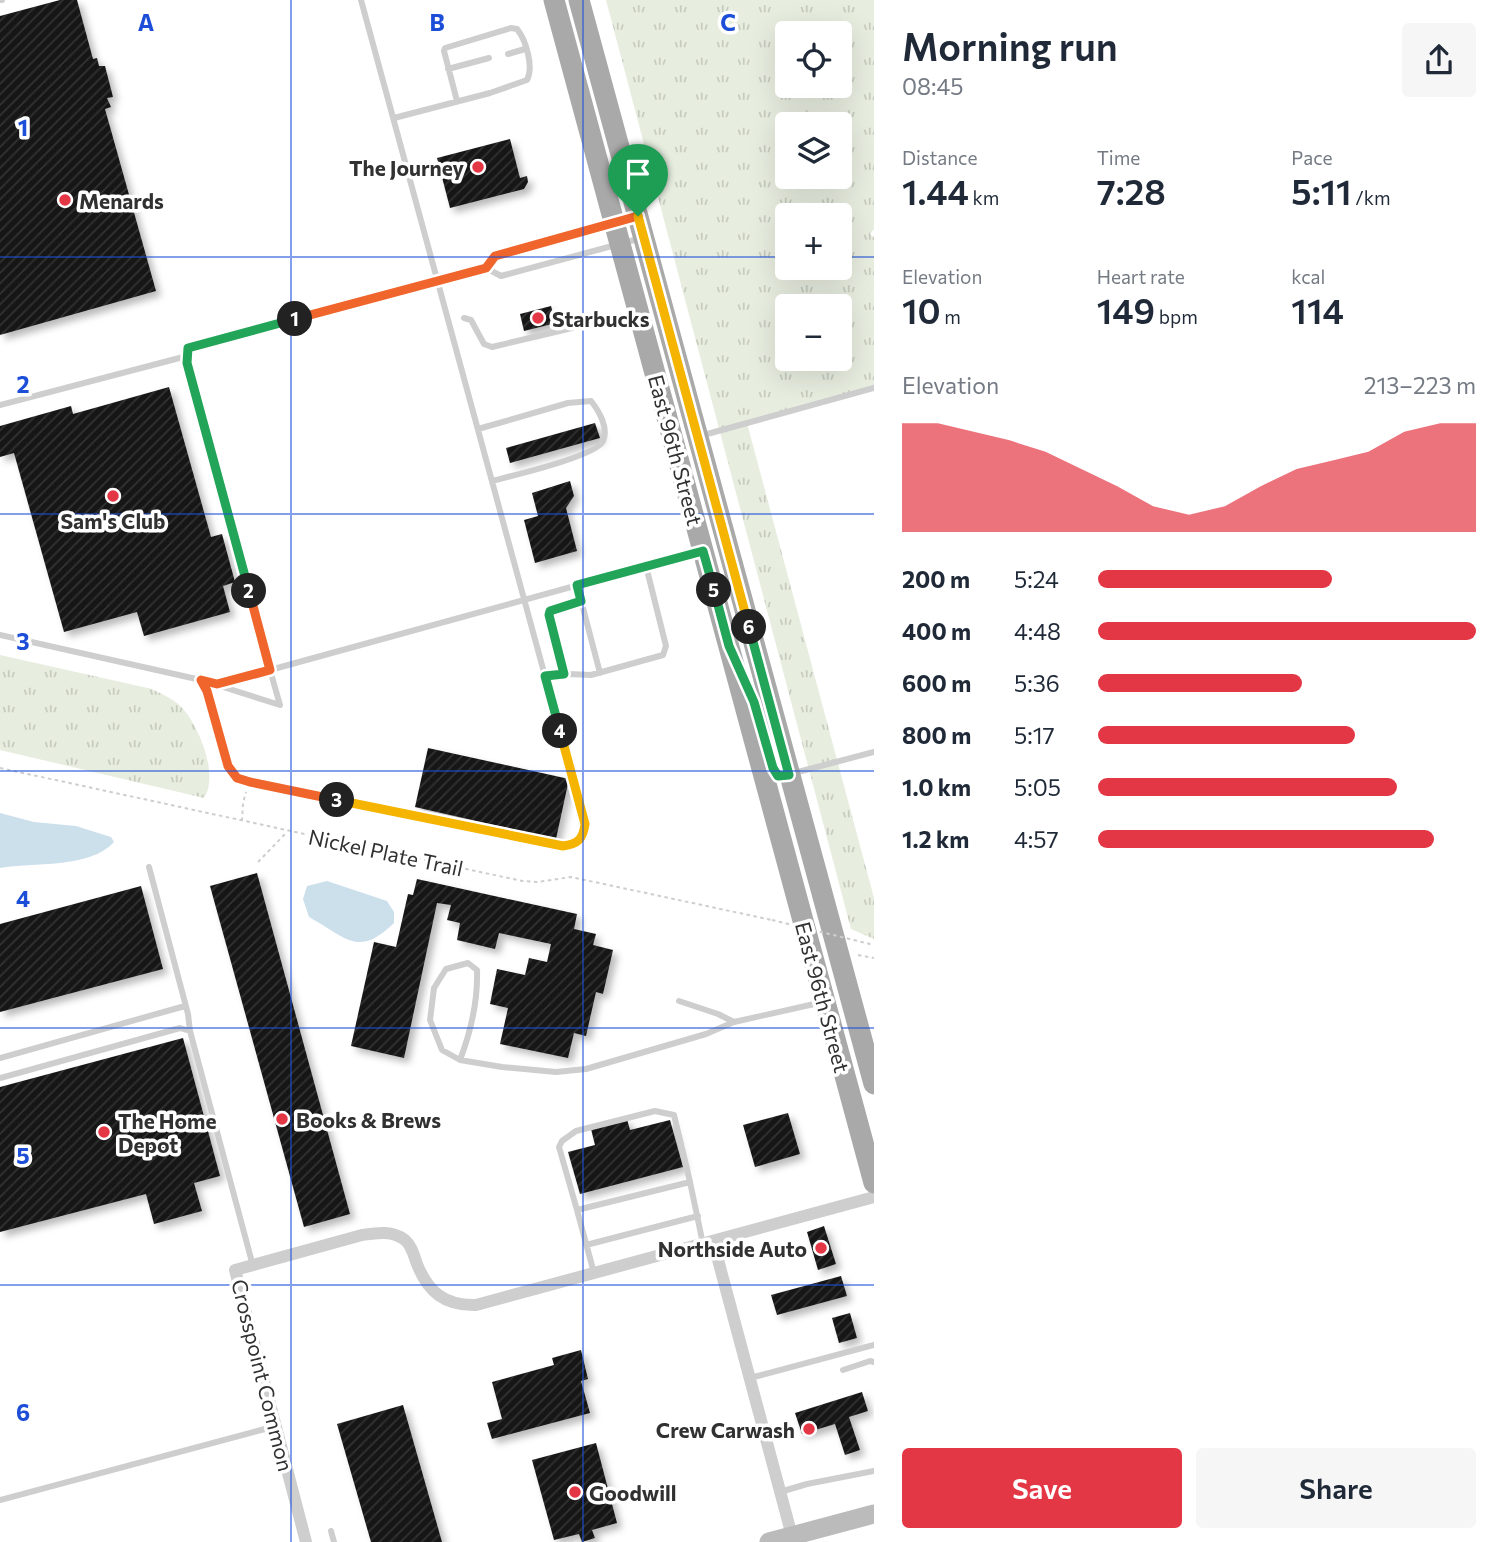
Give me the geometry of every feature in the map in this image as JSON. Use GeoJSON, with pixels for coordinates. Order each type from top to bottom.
{"type":"FeatureCollection","features":[{"type":"Feature","properties":{"kind":"main road","name":"East 96th Street"},"geometry":{"type":"LineString","coordinates":[[554,0],[874,1183]]}},
{"type":"Feature","properties":{"kind":"main road","name":"East 96th Street"},"geometry":{"type":"LineString","coordinates":[[579,0],[872,1078]]}},
{"type":"Feature","properties":{"kind":"main road"},"geometry":{"type":"LineString","coordinates":[[729,646],[752,694],[773,768],[778,776],[789,775]]}},
{"type":"Feature","properties":{"kind":"main road"},"geometry":{"type":"LineString","coordinates":[[825,1002],[833,1001],[839,1005],[856,1051],[872,1078]]}},
{"type":"Feature","properties":{"kind":"street","name":"Crosspoint Common"},"geometry":{"type":"LineString","coordinates":[[306,1542],[235,1270],[362,1235],[383,1232],[406,1241],[432,1292],[449,1302],[476,1305],[874,1197]]}},
{"type":"Feature","properties":{"kind":"street"},"geometry":{"type":"LineString","coordinates":[[708,1243],[750,1378],[792,1536]]}},
{"type":"Feature","properties":{"kind":"street"},"geometry":{"type":"LineString","coordinates":[[769,1542],[874,1514]]}},
{"type":"Feature","properties":{"kind":"lane"},"geometry":{"type":"LineString","coordinates":[[201,680],[207,691],[228,766],[237,778],[563,846],[575,844],[583,836],[585,824],[362,0]]}},
{"type":"Feature","properties":{"kind":"lane"},"geometry":{"type":"LineString","coordinates":[[394,118],[490,93],[527,80],[531,70],[521,34],[517,29],[511,28],[449,45],[444,51],[457,101]]}},
{"type":"Feature","properties":{"kind":"lane"},"geometry":{"type":"LineString","coordinates":[[508,54],[525,49]]}},
{"type":"Feature","properties":{"kind":"lane"},"geometry":{"type":"LineString","coordinates":[[449,69],[489,58]]}},
{"type":"Feature","properties":{"kind":"lane"},"geometry":{"type":"LineString","coordinates":[[0,635],[217,684],[280,705],[191,378],[188,348],[486,268],[495,256],[638,216]]}},
{"type":"Feature","properties":{"kind":"lane"},"geometry":{"type":"LineString","coordinates":[[486,268],[501,276],[643,238]]}},
{"type":"Feature","properties":{"kind":"lane"},"geometry":{"type":"LineString","coordinates":[[464,318],[471,320],[484,344],[492,348],[572,328],[579,319]]}},
{"type":"Feature","properties":{"kind":"lane"},"geometry":{"type":"LineString","coordinates":[[0,405],[187,356]]}},
{"type":"Feature","properties":{"kind":"lane"},"geometry":{"type":"LineString","coordinates":[[697,437],[874,388]]}},
{"type":"Feature","properties":{"kind":"lane"},"geometry":{"type":"LineString","coordinates":[[478,429],[568,402],[591,401],[600,413],[605,439],[599,448],[584,455],[492,481]]}},
{"type":"Feature","properties":{"kind":"lane"},"geometry":{"type":"LineString","coordinates":[[217,684],[703,551]]}},
{"type":"Feature","properties":{"kind":"lane"},"geometry":{"type":"LineString","coordinates":[[545,676],[591,675],[659,658],[666,651],[646,566]]}},
{"type":"Feature","properties":{"kind":"lane"},"geometry":{"type":"LineString","coordinates":[[577,585],[600,673]]}},
{"type":"Feature","properties":{"kind":"lane"},"geometry":{"type":"LineString","coordinates":[[564,674],[549,615],[550,611],[581,601]]}},
{"type":"Feature","properties":{"kind":"lane"},"geometry":{"type":"LineString","coordinates":[[789,775],[874,752]]}},
{"type":"Feature","properties":{"kind":"lane"},"geometry":{"type":"LineString","coordinates":[[149,867],[253,1266]]}},
{"type":"Feature","properties":{"kind":"lane"},"geometry":{"type":"LineString","coordinates":[[460,1060],[468,1038],[478,989],[477,970],[468,963],[446,970],[434,988],[430,1020],[442,1049],[460,1060],[502,1067],[556,1072],[586,1069],[706,1034],[734,1022],[825,1002]]}},
{"type":"Feature","properties":{"kind":"lane"},"geometry":{"type":"LineString","coordinates":[[679,1001],[734,1022]]}},
{"type":"Feature","properties":{"kind":"lane"},"geometry":{"type":"LineString","coordinates":[[0,1058],[185,1006]]}},
{"type":"Feature","properties":{"kind":"lane"},"geometry":{"type":"LineString","coordinates":[[180,1028],[188,1014]]}},
{"type":"Feature","properties":{"kind":"lane"},"geometry":{"type":"LineString","coordinates":[[0,1078],[180,1028],[190,1031]]}},
{"type":"Feature","properties":{"kind":"lane"},"geometry":{"type":"LineString","coordinates":[[594,1273],[559,1147],[562,1141],[576,1131],[655,1111],[674,1115],[698,1216],[708,1243]]}},
{"type":"Feature","properties":{"kind":"lane"},"geometry":{"type":"LineString","coordinates":[[577,1210],[690,1182]]}},
{"type":"Feature","properties":{"kind":"lane"},"geometry":{"type":"LineString","coordinates":[[586,1245],[698,1216]]}},
{"type":"Feature","properties":{"kind":"lane"},"geometry":{"type":"LineString","coordinates":[[750,1378],[874,1345]]}},
{"type":"Feature","properties":{"kind":"lane"},"geometry":{"type":"LineString","coordinates":[[843,1370],[874,1362]]}},
{"type":"Feature","properties":{"kind":"lane"},"geometry":{"type":"LineString","coordinates":[[0,1500],[276,1426]]}},
{"type":"Feature","properties":{"kind":"lane"},"geometry":{"type":"LineString","coordinates":[[780,1492],[874,1471]]}},
{"type":"Feature","properties":{"kind":"lane"},"geometry":{"type":"LineString","coordinates":[[331,1531],[334,1542]]}},
{"type":"Feature","properties":{"kind":"path","name":"Nickel Plate Trail"},"geometry":{"type":"LineString","coordinates":[[0,768],[522,881],[537,882],[571,877],[874,945]]}},
{"type":"Feature","properties":{"kind":"path"},"geometry":{"type":"LineString","coordinates":[[242,822],[243,803],[250,782]]}},
{"type":"Feature","properties":{"kind":"path"},"geometry":{"type":"LineString","coordinates":[[258,862],[287,831]]}},
{"type":"Feature","properties":{"kind":"path"},"geometry":{"type":"LineString","coordinates":[[848,953],[874,958]]}},
{"type":"Feature","properties":{"kind":"green space"},"geometry":{"type":"Polygon","coordinates":[[[606,0],[874,0],[874,229],[870,234],[874,237],[874,388],[747,423],[874,898],[874,939],[851,929],[606,0]]]}},
{"type":"Feature","properties":{"kind":"green space"},"geometry":{"type":"Polygon","coordinates":[[[0,655],[152,689],[174,701],[190,718],[206,753],[209,778],[204,798],[0,750],[0,655]]]}},
{"type":"Feature","properties":{"kind":"water"},"geometry":{"type":"Polygon","coordinates":[[[0,813],[34,822],[76,826],[111,837],[114,842],[104,851],[76,861],[0,868],[0,813]]]}},
{"type":"Feature","properties":{"kind":"water"},"geometry":{"type":"Polygon","coordinates":[[[327,881],[387,901],[394,912],[394,923],[382,934],[361,942],[343,937],[309,917],[303,899],[307,886],[327,881]]]}},
{"type":"Feature","properties":{"kind":"building","name":"Menards"},"geometry":{"type":"Polygon","coordinates":[[[60,0],[77,0],[93,59],[97,58],[99,66],[105,66],[113,97],[107,98],[111,107],[105,109],[156,291],[0,335],[0,16],[60,0]]]}},
{"type":"Feature","properties":{"kind":"building","name":"The Journey"},"geometry":{"type":"Polygon","coordinates":[[[510,139],[520,178],[527,176],[528,182],[524,189],[450,208],[437,158],[510,139]]]}},
{"type":"Feature","properties":{"kind":"building","name":"Starbucks"},"geometry":{"type":"Polygon","coordinates":[[[551,306],[556,323],[524,331],[520,314],[551,306]]]}},
{"type":"Feature","properties":{"kind":"building","name":"Sam's Club"},"geometry":{"type":"Polygon","coordinates":[[[169,387],[211,537],[222,534],[235,582],[223,586],[230,612],[144,636],[137,612],[64,632],[14,453],[0,457],[0,426],[71,406],[73,414],[169,387]]]}},
{"type":"Feature","properties":{"kind":"building"},"geometry":{"type":"Polygon","coordinates":[[[595,423],[600,438],[510,463],[506,448],[595,423]]]}},
{"type":"Feature","properties":{"kind":"building"},"geometry":{"type":"Polygon","coordinates":[[[570,481],[574,496],[566,508],[577,551],[535,563],[524,520],[538,516],[532,493],[570,481]]]}},
{"type":"Feature","properties":{"kind":"building"},"geometry":{"type":"Polygon","coordinates":[[[428,748],[569,779],[556,839],[415,807],[428,748]]]}},
{"type":"Feature","properties":{"kind":"building"},"geometry":{"type":"Polygon","coordinates":[[[257,873],[350,1214],[304,1227],[210,886],[257,873]]]}},
{"type":"Feature","properties":{"kind":"building"},"geometry":{"type":"Polygon","coordinates":[[[417,879],[577,914],[574,929],[596,934],[593,945],[613,950],[603,994],[596,992],[586,1036],[574,1033],[568,1058],[500,1044],[508,1008],[490,1004],[497,969],[525,975],[529,958],[547,962],[551,944],[499,933],[495,949],[457,940],[460,923],[447,920],[451,905],[437,903],[404,1058],[351,1046],[374,942],[396,947],[408,894],[413,895],[417,879]]]}},
{"type":"Feature","properties":{"kind":"building"},"geometry":{"type":"Polygon","coordinates":[[[141,886],[163,969],[0,1012],[0,924],[141,886]]]}},
{"type":"Feature","properties":{"kind":"building","name":"The Home Depot"},"geometry":{"type":"Polygon","coordinates":[[[183,1038],[220,1176],[194,1183],[202,1211],[154,1224],[146,1194],[0,1232],[0,1087],[183,1038]]]}},
{"type":"Feature","properties":{"kind":"building"},"geometry":{"type":"Polygon","coordinates":[[[788,1113],[800,1154],[755,1167],[743,1125],[788,1113]]]}},
{"type":"Feature","properties":{"kind":"building"},"geometry":{"type":"Polygon","coordinates":[[[627,1119],[630,1130],[670,1120],[683,1167],[580,1194],[568,1152],[595,1145],[591,1129],[627,1119]]]}},
{"type":"Feature","properties":{"kind":"building","name":"Northside Auto"},"geometry":{"type":"Polygon","coordinates":[[[824,1226],[836,1264],[818,1270],[807,1232],[824,1226]]]}},
{"type":"Feature","properties":{"kind":"building"},"geometry":{"type":"Polygon","coordinates":[[[841,1276],[847,1296],[777,1315],[771,1295],[841,1276]]]}},
{"type":"Feature","properties":{"kind":"building"},"geometry":{"type":"Polygon","coordinates":[[[850,1313],[857,1338],[839,1343],[832,1318],[850,1313]]]}},
{"type":"Feature","properties":{"kind":"building"},"geometry":{"type":"Polygon","coordinates":[[[581,1350],[588,1379],[581,1381],[590,1413],[492,1439],[487,1423],[502,1419],[492,1382],[554,1365],[552,1358],[581,1350]]]}},
{"type":"Feature","properties":{"kind":"building","name":"Crew Carwash"},"geometry":{"type":"Polygon","coordinates":[[[862,1392],[868,1411],[849,1417],[860,1450],[845,1455],[835,1424],[802,1434],[795,1413],[862,1392]]]}},
{"type":"Feature","properties":{"kind":"building"},"geometry":{"type":"Polygon","coordinates":[[[403,1405],[442,1542],[371,1542],[337,1424],[403,1405]]]}},
{"type":"Feature","properties":{"kind":"building","name":"Goodwill"},"geometry":{"type":"Polygon","coordinates":[[[596,1443],[617,1523],[592,1530],[595,1538],[582,1542],[579,1534],[554,1540],[532,1460],[596,1443]]]}},
{"type":"Feature","properties":{"kind":"place","name":"The Journey"},"geometry":{"type":"Point","coordinates":[478,167]}},
{"type":"Feature","properties":{"kind":"place","name":"Menards"},"geometry":{"type":"Point","coordinates":[65,200]}},
{"type":"Feature","properties":{"kind":"place","name":"Starbucks"},"geometry":{"type":"Point","coordinates":[538,318]}},
{"type":"Feature","properties":{"kind":"place","name":"Sam's Club"},"geometry":{"type":"Point","coordinates":[113,496]}},
{"type":"Feature","properties":{"kind":"place","name":"Books & Brews"},"geometry":{"type":"Point","coordinates":[282,1119]}},
{"type":"Feature","properties":{"kind":"place","name":"The Home Depot"},"geometry":{"type":"Point","coordinates":[104,1132]}},
{"type":"Feature","properties":{"kind":"place","name":"Northside Auto"},"geometry":{"type":"Point","coordinates":[821,1248]}},
{"type":"Feature","properties":{"kind":"place","name":"Crew Carwash"},"geometry":{"type":"Point","coordinates":[809,1429]}},
{"type":"Feature","properties":{"kind":"place","name":"Goodwill"},"geometry":{"type":"Point","coordinates":[575,1492]}},
{"type":"Feature","properties":{"kind":"route"},"geometry":{"type":"LineString","coordinates":[[638,216],[789,775],[778,776],[773,768],[752,694],[729,646],[703,551],[577,585],[581,601],[550,611],[564,674],[545,676],[585,824],[583,836],[575,844],[563,846],[237,778],[228,766],[207,691],[201,680],[217,684],[270,670],[187,363],[188,348],[486,268],[495,256],[638,216]]}}]}
